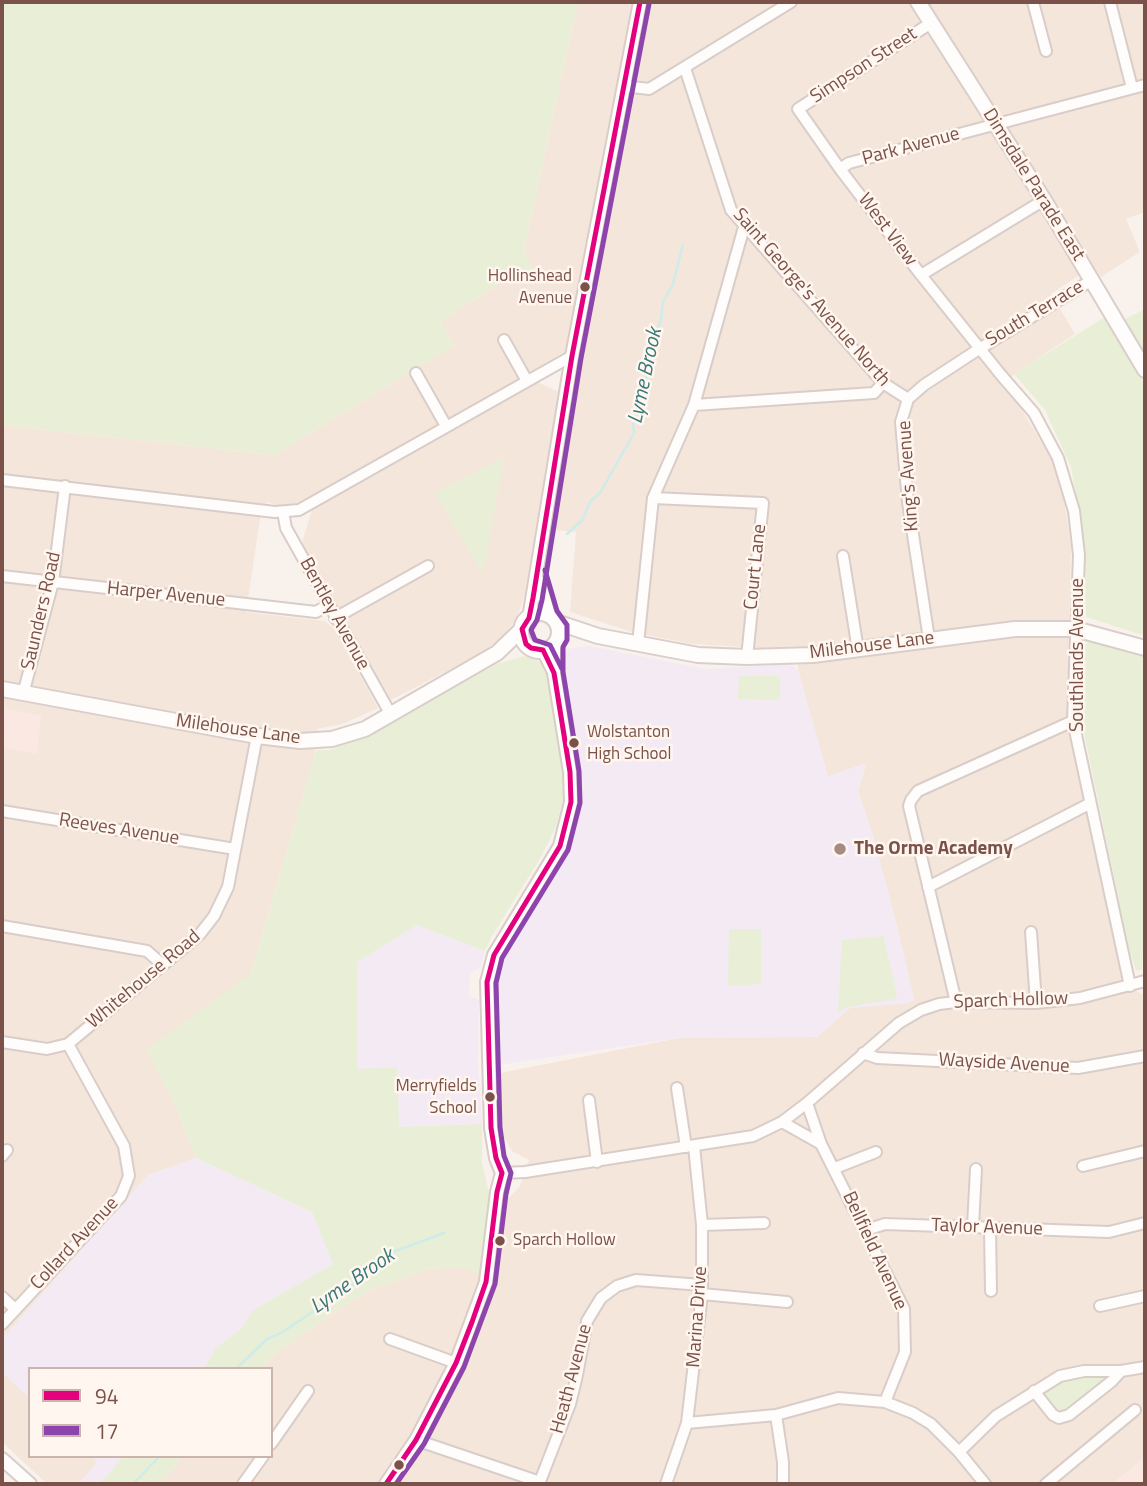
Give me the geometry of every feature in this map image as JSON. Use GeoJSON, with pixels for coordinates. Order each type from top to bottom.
{"type":"FeatureCollection","features":[{"type":"Feature","properties":{"kind":"main road","name":"Dimsdale Parade East"},"geometry":{"type":"LineString","coordinates":[[918,2],[1044,200],[1145,370]]}},
{"type":"Feature","properties":{"kind":"main road"},"geometry":{"type":"LineString","coordinates":[[538,613],[552,618],[559,632],[546,646],[523,639],[525,623],[538,613]]}},
{"type":"Feature","properties":{"kind":"main road","name":"Milehouse Lane"},"geometry":{"type":"LineString","coordinates":[[552,618],[598,636],[638,644],[698,654],[747,657],[813,655],[1004,630],[1075,629],[1145,648]]}},
{"type":"Feature","properties":{"kind":"main road","name":"Milehouse Lane"},"geometry":{"type":"LineString","coordinates":[[497,653],[525,623]]}},
{"type":"Feature","properties":{"kind":"main road","name":"Milehouse Lane"},"geometry":{"type":"LineString","coordinates":[[2,689],[257,736],[300,741],[332,739],[365,729],[497,653],[598,636]]}},
{"type":"Feature","properties":{"kind":"street"},"geometry":{"type":"LineString","coordinates":[[525,623],[537,572],[572,356],[640,2]]}},
{"type":"Feature","properties":{"kind":"street"},"geometry":{"type":"LineString","coordinates":[[624,86],[649,89],[791,2]]}},
{"type":"Feature","properties":{"kind":"street"},"geometry":{"type":"LineString","coordinates":[[1033,2],[1046,51]]}},
{"type":"Feature","properties":{"kind":"street"},"geometry":{"type":"LineString","coordinates":[[1110,2],[1132,88]]}},
{"type":"Feature","properties":{"kind":"street","name":"Simpson Street"},"geometry":{"type":"LineString","coordinates":[[798,109],[931,23]]}},
{"type":"Feature","properties":{"kind":"street","name":"Saint George's Avenue North"},"geometry":{"type":"LineString","coordinates":[[685,68],[731,210],[883,383],[908,399]]}},
{"type":"Feature","properties":{"kind":"street","name":"Park Avenue"},"geometry":{"type":"LineString","coordinates":[[840,169],[849,163],[1145,85]]}},
{"type":"Feature","properties":{"kind":"street","name":"West View"},"geometry":{"type":"LineString","coordinates":[[798,109],[840,169],[979,349]]}},
{"type":"Feature","properties":{"kind":"street"},"geometry":{"type":"LineString","coordinates":[[921,275],[1044,200]]}},
{"type":"Feature","properties":{"kind":"street"},"geometry":{"type":"LineString","coordinates":[[638,644],[653,498],[694,405],[744,227]]}},
{"type":"Feature","properties":{"kind":"street","name":"South Terrace"},"geometry":{"type":"LineString","coordinates":[[979,349],[1092,280]]}},
{"type":"Feature","properties":{"kind":"street"},"geometry":{"type":"LineString","coordinates":[[504,340],[527,381]]}},
{"type":"Feature","properties":{"kind":"street","name":"King's Avenue"},"geometry":{"type":"LineString","coordinates":[[929,639],[908,502],[901,422],[908,399],[924,385],[979,349]]}},
{"type":"Feature","properties":{"kind":"street","name":"Southlands Avenue"},"geometry":{"type":"LineString","coordinates":[[979,349],[1034,413],[1058,458],[1074,512],[1079,555],[1073,721],[1130,986]]}},
{"type":"Feature","properties":{"kind":"street"},"geometry":{"type":"LineString","coordinates":[[2,480],[283,512],[299,510],[572,356]]}},
{"type":"Feature","properties":{"kind":"street"},"geometry":{"type":"LineString","coordinates":[[415,373],[446,426]]}},
{"type":"Feature","properties":{"kind":"street"},"geometry":{"type":"LineString","coordinates":[[694,405],[874,393],[883,383]]}},
{"type":"Feature","properties":{"kind":"street","name":"Saunders Road"},"geometry":{"type":"LineString","coordinates":[[23,694],[52,582],[65,486]]}},
{"type":"Feature","properties":{"kind":"street","name":"Court Lane"},"geometry":{"type":"LineString","coordinates":[[653,498],[763,503],[747,657]]}},
{"type":"Feature","properties":{"kind":"street","name":"Bentley Avenue"},"geometry":{"type":"LineString","coordinates":[[283,512],[286,528],[390,713]]}},
{"type":"Feature","properties":{"kind":"street"},"geometry":{"type":"LineString","coordinates":[[843,556],[858,650]]}},
{"type":"Feature","properties":{"kind":"street"},"geometry":{"type":"LineString","coordinates":[[335,618],[428,566]]}},
{"type":"Feature","properties":{"kind":"street"},"geometry":{"type":"LineString","coordinates":[[537,572],[552,618]]}},
{"type":"Feature","properties":{"kind":"street","name":"Harper Avenue"},"geometry":{"type":"LineString","coordinates":[[2,576],[316,612],[328,605]]}},
{"type":"Feature","properties":{"kind":"street"},"geometry":{"type":"LineString","coordinates":[[386,1484],[416,1440],[456,1363],[486,1282],[497,1192],[502,1173],[491,1128],[487,982],[494,955],[560,846],[571,802],[570,772],[554,673],[546,646]]}},
{"type":"Feature","properties":{"kind":"street"},"geometry":{"type":"LineString","coordinates":[[957,1002],[909,806],[918,791],[1073,721]]}},
{"type":"Feature","properties":{"kind":"street","name":"Whitehouse Road"},"geometry":{"type":"LineString","coordinates":[[2,1042],[47,1049],[68,1044],[200,934],[214,916],[229,887],[257,736]]}},
{"type":"Feature","properties":{"kind":"street"},"geometry":{"type":"LineString","coordinates":[[928,887],[1089,804]]}},
{"type":"Feature","properties":{"kind":"street","name":"Reeves Avenue"},"geometry":{"type":"LineString","coordinates":[[2,811],[236,849]]}},
{"type":"Feature","properties":{"kind":"street"},"geometry":{"type":"LineString","coordinates":[[2,926],[147,951],[163,965]]}},
{"type":"Feature","properties":{"kind":"street"},"geometry":{"type":"LineString","coordinates":[[1031,932],[1036,1003]]}},
{"type":"Feature","properties":{"kind":"street","name":"Sparch Hollow"},"geometry":{"type":"LineString","coordinates":[[502,1173],[525,1172],[752,1136],[782,1122],[807,1103],[899,1023],[921,1010],[939,1004],[1036,1003],[1080,998],[1145,981]]}},
{"type":"Feature","properties":{"kind":"street","name":"Collard Avenue"},"geometry":{"type":"LineString","coordinates":[[2,1324],[121,1196],[129,1176],[124,1146],[68,1044]]}},
{"type":"Feature","properties":{"kind":"street","name":"Wayside Avenue"},"geometry":{"type":"LineString","coordinates":[[863,1053],[877,1058],[1078,1068],[1145,1056]]}},
{"type":"Feature","properties":{"kind":"street","name":"Marina Drive"},"geometry":{"type":"LineString","coordinates":[[666,1484],[687,1423],[702,1289],[702,1225],[690,1146],[677,1088]]}},
{"type":"Feature","properties":{"kind":"street"},"geometry":{"type":"LineString","coordinates":[[589,1100],[597,1161]]}},
{"type":"Feature","properties":{"kind":"street","name":"Bellfield Avenue"},"geometry":{"type":"LineString","coordinates":[[807,1103],[821,1144],[904,1309],[905,1352],[886,1402]]}},
{"type":"Feature","properties":{"kind":"street"},"geometry":{"type":"LineString","coordinates":[[782,1122],[821,1144]]}},
{"type":"Feature","properties":{"kind":"street"},"geometry":{"type":"LineString","coordinates":[[835,1168],[876,1152]]}},
{"type":"Feature","properties":{"kind":"street"},"geometry":{"type":"LineString","coordinates":[[1083,1166],[1145,1152]]}},
{"type":"Feature","properties":{"kind":"street"},"geometry":{"type":"LineString","coordinates":[[973,1227],[976,1170]]}},
{"type":"Feature","properties":{"kind":"street"},"geometry":{"type":"LineString","coordinates":[[702,1225],[764,1223]]}},
{"type":"Feature","properties":{"kind":"street","name":"Taylor Avenue"},"geometry":{"type":"LineString","coordinates":[[866,1230],[885,1224],[1109,1231],[1145,1223]]}},
{"type":"Feature","properties":{"kind":"street"},"geometry":{"type":"LineString","coordinates":[[990,1229],[991,1291]]}},
{"type":"Feature","properties":{"kind":"street","name":"Heath Avenue"},"geometry":{"type":"LineString","coordinates":[[540,1483],[578,1375],[587,1321],[601,1298],[617,1286],[636,1280],[787,1302]]}},
{"type":"Feature","properties":{"kind":"street"},"geometry":{"type":"LineString","coordinates":[[1100,1306],[1145,1296]]}},
{"type":"Feature","properties":{"kind":"street"},"geometry":{"type":"LineString","coordinates":[[2,1297],[15,1310]]}},
{"type":"Feature","properties":{"kind":"street"},"geometry":{"type":"LineString","coordinates":[[390,1339],[456,1363]]}},
{"type":"Feature","properties":{"kind":"street"},"geometry":{"type":"LineString","coordinates":[[959,1452],[996,1416],[1059,1376],[1084,1371],[1121,1371],[1145,1367]]}},
{"type":"Feature","properties":{"kind":"street"},"geometry":{"type":"LineString","coordinates":[[1034,1391],[1053,1415],[1059,1418],[1069,1415],[1121,1371]]}},
{"type":"Feature","properties":{"kind":"street"},"geometry":{"type":"LineString","coordinates":[[273,1441],[308,1391]]}},
{"type":"Feature","properties":{"kind":"street"},"geometry":{"type":"LineString","coordinates":[[687,1423],[776,1415],[838,1398],[886,1402],[932,1424],[985,1484]]}},
{"type":"Feature","properties":{"kind":"street"},"geometry":{"type":"LineString","coordinates":[[1046,1484],[1135,1410]]}},
{"type":"Feature","properties":{"kind":"street"},"geometry":{"type":"LineString","coordinates":[[776,1415],[783,1484]]}},
{"type":"Feature","properties":{"kind":"street"},"geometry":{"type":"LineString","coordinates":[[416,1440],[540,1483]]}},
{"type":"Feature","properties":{"kind":"street"},"geometry":{"type":"LineString","coordinates":[[243,1484],[262,1458]]}},
{"type":"Feature","properties":{"kind":"street"},"geometry":{"type":"LineString","coordinates":[[2,1459],[30,1484]]}},
{"type":"Feature","properties":{"kind":"shaded area"},"geometry":{"type":"Polygon","coordinates":[[[578,2],[1145,2],[1145,212],[1126,219],[1140,252],[1101,277],[1093,266],[1051,294],[1075,334],[1000,384],[1021,408],[1056,467],[1071,547],[1067,726],[1124,983],[1145,996],[1145,1458],[1112,1484],[159,1484],[182,1458],[273,1458],[273,1367],[263,1367],[273,1355],[336,1311],[373,1289],[427,1269],[459,1267],[498,1276],[508,1199],[520,1186],[529,1160],[512,1151],[504,1137],[500,1073],[679,1038],[817,1037],[850,1008],[907,1003],[914,1000],[873,836],[858,791],[866,764],[828,777],[798,670],[797,646],[763,648],[692,644],[632,632],[570,612],[576,532],[555,530],[566,441],[586,339],[530,372],[535,381],[559,392],[524,597],[517,618],[504,636],[478,655],[391,700],[301,546],[312,510],[304,500],[284,507],[266,502],[260,519],[246,612],[324,621],[334,628],[378,708],[343,724],[317,729],[314,758],[251,974],[176,1107],[196,1158],[148,1175],[2,1339],[2,425],[274,455],[454,345],[440,321],[515,274],[534,274],[524,249],[578,2]]]}},
{"type":"Feature","properties":{"kind":"shaded area","name":"The Orme Academy"},"geometry":{"type":"Polygon","coordinates":[[[589,646],[706,669],[790,664],[798,670],[828,776],[866,763],[858,791],[873,836],[914,1000],[907,1003],[850,1008],[817,1037],[679,1038],[499,1065],[492,1035],[492,964],[566,852],[577,812],[580,781],[561,650],[589,646]]]}},
{"type":"Feature","properties":{"kind":"shaded area"},"geometry":{"type":"Polygon","coordinates":[[[2,708],[41,716],[37,754],[2,747],[2,708]]]}},
{"type":"Feature","properties":{"kind":"shaded area","name":"Merryfields School"},"geometry":{"type":"Polygon","coordinates":[[[417,925],[485,951],[481,967],[470,974],[469,996],[479,1000],[478,1063],[482,1124],[399,1127],[357,1069],[357,962],[417,925]]]}},
{"type":"Feature","properties":{"kind":"shaded area"},"geometry":{"type":"Polygon","coordinates":[[[196,1158],[312,1212],[334,1264],[252,1311],[242,1328],[215,1349],[205,1367],[28,1367],[28,1396],[2,1372],[2,1339],[148,1175],[196,1158]]]}},
{"type":"Feature","properties":{"kind":"shaded area"},"geometry":{"type":"Polygon","coordinates":[[[2,1372],[28,1396],[28,1458],[94,1458],[98,1462],[78,1484],[47,1484],[2,1442],[2,1372]]]}},
{"type":"Feature","properties":{"kind":"shaded area"},"geometry":{"type":"Polygon","coordinates":[[[94,1458],[122,1458],[99,1484],[78,1484],[98,1463],[94,1458]]]}},
{"type":"Feature","properties":{"kind":"shaded area"},"geometry":{"type":"Polygon","coordinates":[[[1145,1458],[1145,1484],[1112,1484],[1145,1458]]]}},
{"type":"Feature","properties":{"kind":"green space"},"geometry":{"type":"Polygon","coordinates":[[[2,2],[578,2],[524,249],[535,274],[515,274],[440,321],[454,345],[274,455],[2,425],[2,2]]]}},
{"type":"Feature","properties":{"kind":"green space"},"geometry":{"type":"Polygon","coordinates":[[[1145,309],[1145,355],[1125,319],[1145,309]]]}},
{"type":"Feature","properties":{"kind":"green space"},"geometry":{"type":"Polygon","coordinates":[[[1105,317],[1134,359],[1145,388],[1145,636],[1086,617],[1082,529],[1071,467],[1045,410],[1014,374],[1105,317]]]}},
{"type":"Feature","properties":{"kind":"green space"},"geometry":{"type":"Polygon","coordinates":[[[504,457],[483,574],[435,493],[504,457]]]}},
{"type":"Feature","properties":{"kind":"green space"},"geometry":{"type":"Polygon","coordinates":[[[1091,640],[1145,658],[1145,906],[1142,970],[1136,971],[1128,945],[1081,718],[1085,645],[1091,640]]]}},
{"type":"Feature","properties":{"kind":"green space"},"geometry":{"type":"Polygon","coordinates":[[[525,656],[546,664],[565,764],[564,796],[556,827],[485,951],[417,925],[357,962],[357,1069],[397,1067],[399,1127],[482,1124],[482,1163],[490,1197],[483,1274],[459,1267],[427,1269],[373,1289],[336,1311],[273,1355],[263,1367],[205,1367],[215,1349],[242,1328],[252,1311],[333,1264],[312,1212],[196,1158],[176,1107],[146,1050],[251,974],[316,750],[329,750],[361,738],[496,664],[525,656]]]}},
{"type":"Feature","properties":{"kind":"green space"},"geometry":{"type":"Polygon","coordinates":[[[739,676],[780,676],[780,700],[738,699],[739,676]]]}},
{"type":"Feature","properties":{"kind":"green space"},"geometry":{"type":"Polygon","coordinates":[[[729,929],[761,929],[761,984],[728,986],[729,929]]]}},
{"type":"Feature","properties":{"kind":"green space"},"geometry":{"type":"Polygon","coordinates":[[[883,936],[897,995],[895,999],[848,1007],[838,1012],[842,940],[883,936]]]}},
{"type":"Feature","properties":{"kind":"green space"},"geometry":{"type":"Polygon","coordinates":[[[1121,1371],[1059,1418],[1034,1391],[1060,1376],[1121,1371]]]}},
{"type":"Feature","properties":{"kind":"green space"},"geometry":{"type":"Polygon","coordinates":[[[122,1458],[182,1458],[159,1484],[99,1484],[122,1458]]]}},
{"type":"Feature","properties":{"kind":"waterway","name":"Lyme Brook"},"geometry":{"type":"LineString","coordinates":[[567,534],[583,519],[590,502],[600,493],[634,433],[633,418],[652,359],[663,302],[673,284],[683,244]]}},
{"type":"Feature","properties":{"kind":"waterway","name":"Lyme Brook"},"geometry":{"type":"LineString","coordinates":[[238,1367],[267,1339],[281,1333],[350,1287],[385,1255],[444,1233]]}},
{"type":"Feature","properties":{"kind":"waterway","name":"Lyme Brook"},"geometry":{"type":"LineString","coordinates":[[133,1484],[158,1458]]}},
{"type":"Feature","properties":{"kind":"transit line","name":"94"},"geometry":{"type":"LineString","coordinates":[[502,1173],[496,1158],[491,1128],[487,982],[494,955],[560,846],[571,802],[570,772],[554,673],[543,650],[531,648],[526,644],[522,629],[529,618],[533,598],[572,356],[640,2]]}},
{"type":"Feature","properties":{"kind":"transit line","name":"17"},"geometry":{"type":"LineString","coordinates":[[562,669],[550,645],[535,640],[531,630],[537,620],[542,600],[581,358],[649,4]]}},
{"type":"Feature","properties":{"kind":"transit line","name":"17"},"geometry":{"type":"LineString","coordinates":[[396,1484],[424,1444],[464,1367],[495,1284],[511,1173],[504,1156],[500,1127],[496,983],[502,958],[568,850],[580,803],[579,771],[563,672],[563,647],[567,640],[567,625],[557,611],[545,570]]}},
{"type":"Feature","properties":{"kind":"transit line","name":"94"},"geometry":{"type":"LineString","coordinates":[[386,1484],[416,1440],[456,1363],[472,1322],[486,1282],[497,1192],[502,1173]]}},
{"type":"Feature","properties":{"kind":"place","name":"Hollinshead Avenue"},"geometry":{"type":"Point","coordinates":[585,287]}},
{"type":"Feature","properties":{"kind":"place","name":"Wolstanton High School"},"geometry":{"type":"Point","coordinates":[574,743]}},
{"type":"Feature","properties":{"kind":"place","name":"The Orme Academy"},"geometry":{"type":"Point","coordinates":[840,849]}},
{"type":"Feature","properties":{"kind":"place","name":"Merryfields School"},"geometry":{"type":"Point","coordinates":[490,1097]}},
{"type":"Feature","properties":{"kind":"place","name":"Sparch Hollow"},"geometry":{"type":"Point","coordinates":[500,1241]}}]}
